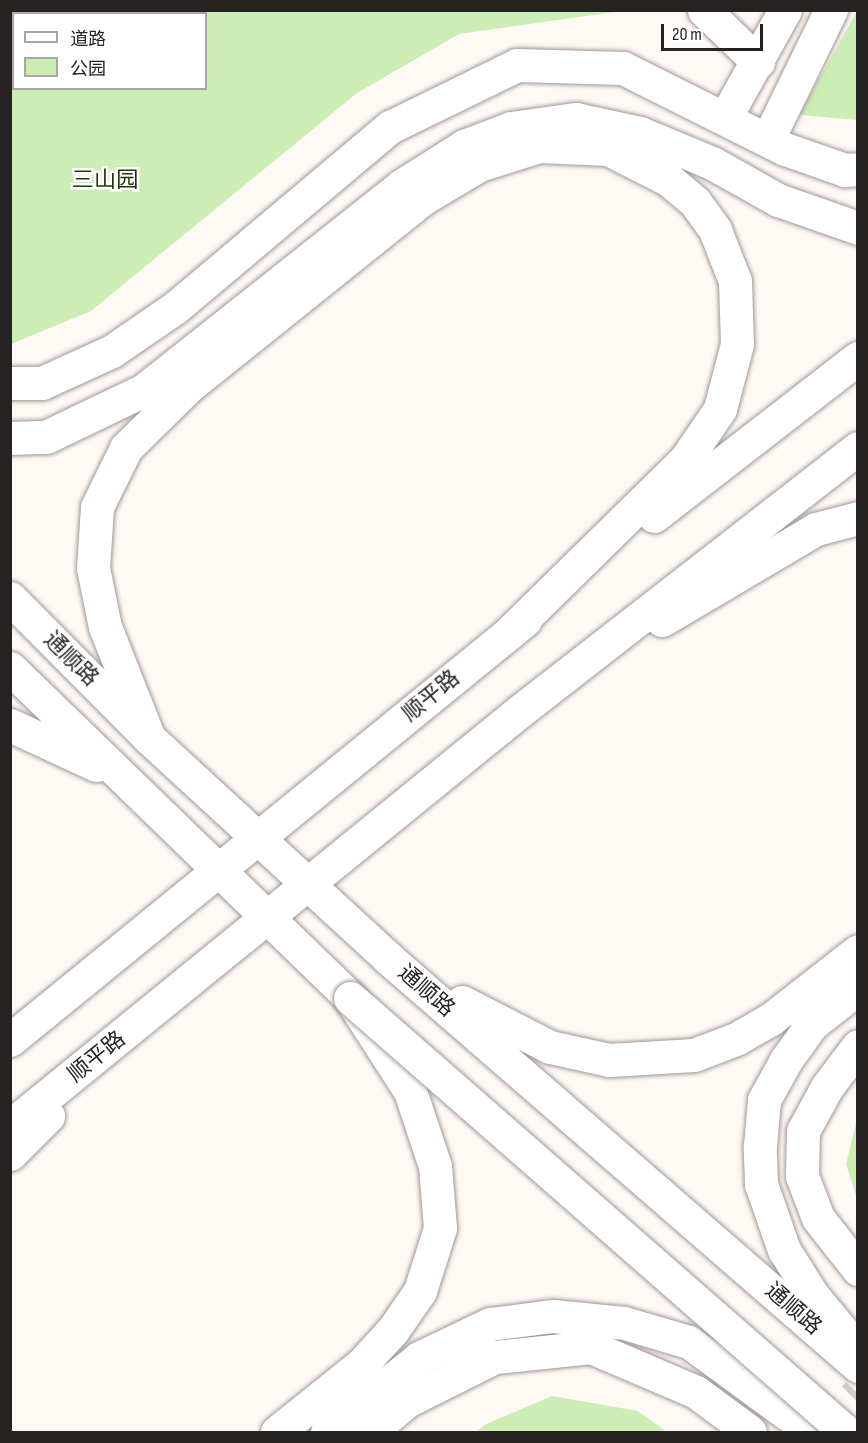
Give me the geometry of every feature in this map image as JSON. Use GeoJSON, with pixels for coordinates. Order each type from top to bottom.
{"type":"FeatureCollection","features":[{"type":"Feature","properties":{"kind":"main road"},"geometry":{"type":"LineString","coordinates":[[704,10],[758,62]]}},
{"type":"Feature","properties":{"kind":"main road"},"geometry":{"type":"LineString","coordinates":[[726,116],[785,10]]}},
{"type":"Feature","properties":{"kind":"main road"},"geometry":{"type":"LineString","coordinates":[[768,139],[831,10]]}},
{"type":"Feature","properties":{"kind":"main road"},"geometry":{"type":"LineString","coordinates":[[10,383],[42,383],[112,351],[176,307],[390,127],[517,65],[623,68],[726,116],[768,139],[845,170],[858,169]]}},
{"type":"Feature","properties":{"kind":"main road"},"geometry":{"type":"LineString","coordinates":[[10,438],[46,437],[144,390],[400,186],[464,146],[511,128],[576,120],[640,133],[712,163],[778,200],[858,228]]}},
{"type":"Feature","properties":{"kind":"main road"},"geometry":{"type":"LineString","coordinates":[[149,738],[105,627],[93,568],[97,507],[126,448],[189,386],[422,199],[479,165],[539,146],[608,149],[669,180],[695,202],[715,230],[735,281],[737,344],[720,409],[686,459],[509,633]]}},
{"type":"Feature","properties":{"kind":"main road","name":"顺平路"},"geometry":{"type":"LineString","coordinates":[[10,1039],[57,1004],[509,633],[858,358]]}},
{"type":"Feature","properties":{"kind":"main road","name":"顺平路"},"geometry":{"type":"LineString","coordinates":[[10,1126],[520,711],[858,448]]}},
{"type":"Feature","properties":{"kind":"main road"},"geometry":{"type":"LineString","coordinates":[[520,711],[635,636],[816,529],[858,518]]}},
{"type":"Feature","properties":{"kind":"main road","name":"通顺路"},"geometry":{"type":"LineString","coordinates":[[10,598],[149,738],[388,958],[858,1366]]}},
{"type":"Feature","properties":{"kind":"main road"},"geometry":{"type":"LineString","coordinates":[[10,668],[117,775],[350,998],[846,1432]]}},
{"type":"Feature","properties":{"kind":"main road"},"geometry":{"type":"LineString","coordinates":[[10,725],[117,775]]}},
{"type":"Feature","properties":{"kind":"main road"},"geometry":{"type":"LineString","coordinates":[[388,958],[496,1023],[550,1047],[609,1060],[655,1060],[694,1055],[736,1039],[771,1019],[858,951]]}},
{"type":"Feature","properties":{"kind":"main road"},"geometry":{"type":"LineString","coordinates":[[858,988],[812,1024],[786,1060],[764,1100],[760,1146],[761,1184],[784,1250],[813,1296],[858,1346]]}},
{"type":"Feature","properties":{"kind":"main road"},"geometry":{"type":"LineString","coordinates":[[277,1432],[362,1364],[393,1330],[420,1291],[440,1228],[435,1166],[410,1090],[350,998]]}},
{"type":"Feature","properties":{"kind":"main road"},"geometry":{"type":"LineString","coordinates":[[10,1154],[146,1017]]}},
{"type":"Feature","properties":{"kind":"main road"},"geometry":{"type":"LineString","coordinates":[[858,1046],[827,1087],[804,1131],[802,1176],[818,1218],[858,1269]]}},
{"type":"Feature","properties":{"kind":"main road"},"geometry":{"type":"LineString","coordinates":[[327,1432],[419,1358],[490,1324],[554,1316],[624,1323],[689,1342],[812,1432]]}},
{"type":"Feature","properties":{"kind":"main road"},"geometry":{"type":"LineString","coordinates":[[369,1432],[407,1401],[495,1357],[591,1347],[696,1392],[750,1432]]}},
{"type":"Feature","properties":{"kind":"green space","name":"三山园"},"geometry":{"type":"Polygon","coordinates":[[[11,10],[622,11],[459,34],[357,93],[91,311],[11,344],[11,10]]]}},
{"type":"Feature","properties":{"kind":"green space"},"geometry":{"type":"Polygon","coordinates":[[[857,11],[857,120],[799,115],[857,11]]]}},
{"type":"Feature","properties":{"kind":"green space"},"geometry":{"type":"Polygon","coordinates":[[[857,1119],[857,1199],[846,1164],[857,1119]]]}},
{"type":"Feature","properties":{"kind":"green space"},"geometry":{"type":"Polygon","coordinates":[[[552,1396],[638,1411],[667,1432],[476,1432],[486,1424],[552,1396]]]}},
{"type":"Feature","properties":{"kind":"tunnel"},"geometry":{"type":"LineString","coordinates":[[819,1432],[858,1393]]}}]}
